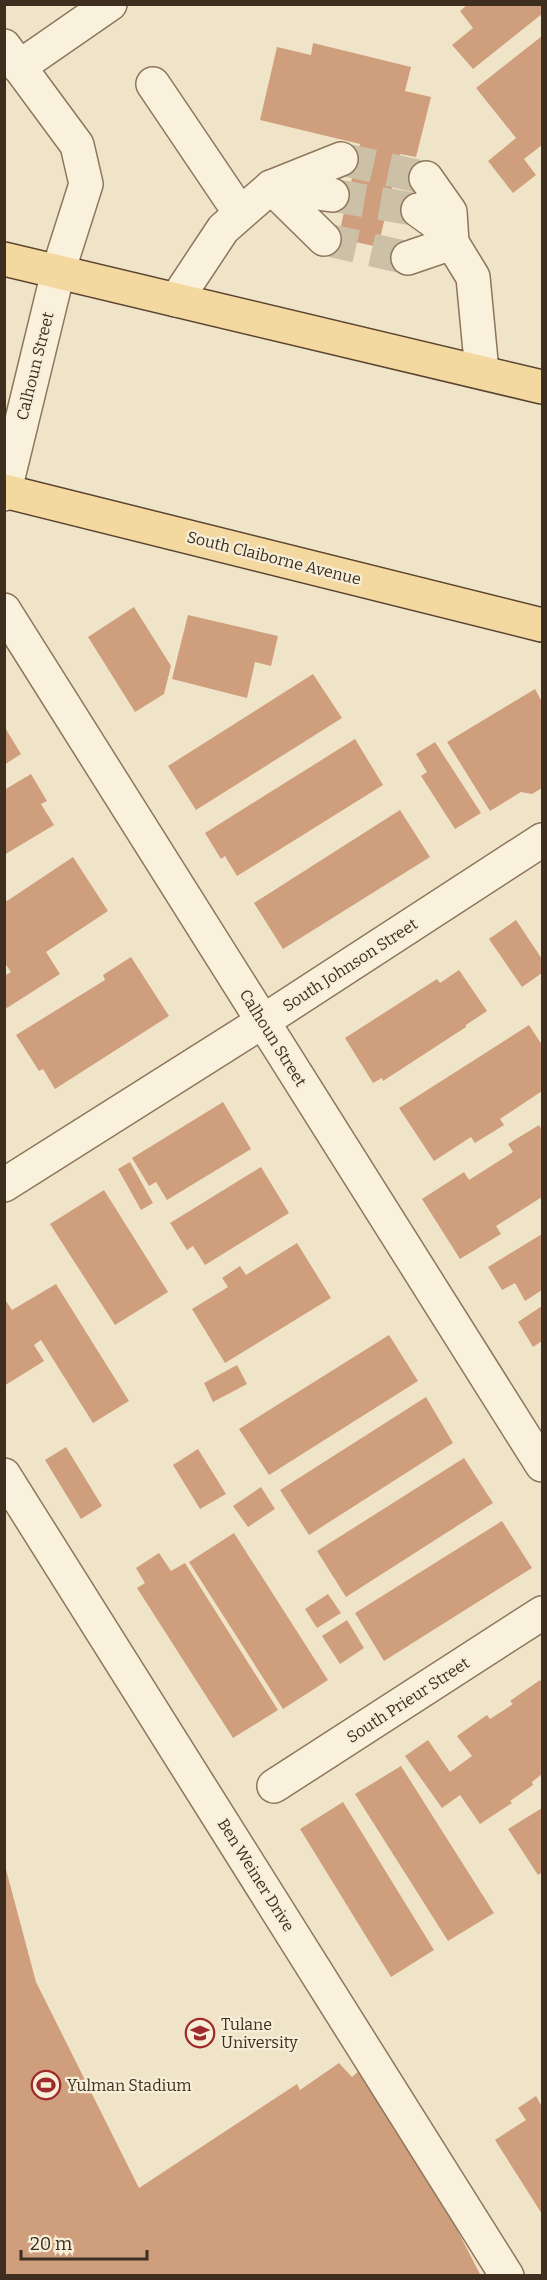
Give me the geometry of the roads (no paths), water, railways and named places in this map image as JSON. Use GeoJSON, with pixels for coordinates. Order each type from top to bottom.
{"type":"FeatureCollection","features":[{"type":"Feature","properties":{"kind":"main road"},"geometry":{"type":"LineString","coordinates":[[4,259],[543,387]]}},
{"type":"Feature","properties":{"kind":"main road","name":"South Claiborne Avenue"},"geometry":{"type":"LineString","coordinates":[[5,492],[543,625]]}},
{"type":"Feature","properties":{"kind":"street"},"geometry":{"type":"LineString","coordinates":[[12,56],[110,4]]}},
{"type":"Feature","properties":{"kind":"street","name":"Calhoun Street"},"geometry":{"type":"LineString","coordinates":[[5,492],[58,272],[86,184],[77,145],[12,56]]}},
{"type":"Feature","properties":{"kind":"street"},"geometry":{"type":"LineString","coordinates":[[153,84],[240,213]]}},
{"type":"Feature","properties":{"kind":"street"},"geometry":{"type":"LineString","coordinates":[[176,300],[223,229],[240,213],[271,187],[341,159]]}},
{"type":"Feature","properties":{"kind":"street"},"geometry":{"type":"LineString","coordinates":[[426,178],[450,212],[452,243]]}},
{"type":"Feature","properties":{"kind":"street"},"geometry":{"type":"LineString","coordinates":[[271,187],[332,195]]}},
{"type":"Feature","properties":{"kind":"street"},"geometry":{"type":"LineString","coordinates":[[271,187],[324,238]]}},
{"type":"Feature","properties":{"kind":"street"},"geometry":{"type":"LineString","coordinates":[[418,210],[443,228],[473,277],[482,372]]}},
{"type":"Feature","properties":{"kind":"street"},"geometry":{"type":"LineString","coordinates":[[408,258],[452,243]]}},
{"type":"Feature","properties":{"kind":"street","name":"Calhoun Street"},"geometry":{"type":"LineString","coordinates":[[4,610],[543,1465]]}},
{"type":"Feature","properties":{"kind":"street","name":"South Johnson Street"},"geometry":{"type":"LineString","coordinates":[[4,1185],[262,1022],[543,840]]}},
{"type":"Feature","properties":{"kind":"street","name":"Ben Weiner Drive"},"geometry":{"type":"LineString","coordinates":[[4,1475],[507,2276]]}},
{"type":"Feature","properties":{"kind":"street","name":"South Prieur Street"},"geometry":{"type":"LineString","coordinates":[[274,1786],[543,1613]]}},
{"type":"Feature","properties":{"kind":"tunnel"},"geometry":{"type":"LineString","coordinates":[[341,159],[426,178]]}},
{"type":"Feature","properties":{"kind":"tunnel"},"geometry":{"type":"LineString","coordinates":[[332,195],[418,210]]}},
{"type":"Feature","properties":{"kind":"tunnel"},"geometry":{"type":"LineString","coordinates":[[324,239],[408,258]]}},
{"type":"Feature","properties":{"kind":"place","name":"Tulane University"},"geometry":{"type":"Point","coordinates":[200,2033]}},
{"type":"Feature","properties":{"kind":"place","name":"Yulman Stadium"},"geometry":{"type":"Point","coordinates":[46,2085]}}]}
